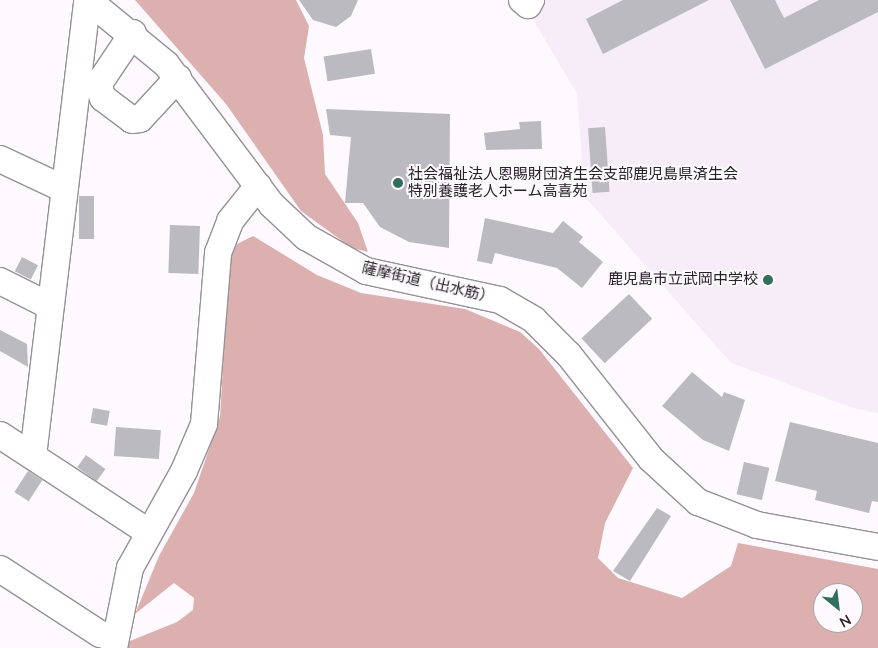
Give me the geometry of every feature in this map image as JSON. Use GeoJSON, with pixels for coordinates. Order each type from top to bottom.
{"type":"FeatureCollection","features":[{"type":"Feature","properties":{"kind":"street","name":"薩摩街道（出水筋）"},"geometry":{"type":"LineString","coordinates":[[88,0],[133,33],[178,78],[258,186],[300,232],[339,260],[374,273],[500,300],[534,320],[569,355],[651,459],[698,502],[757,526],[878,547]]}},
{"type":"Feature","properties":{"kind":"street"},"geometry":{"type":"LineString","coordinates":[[33,456],[88,0]]}},
{"type":"Feature","properties":{"kind":"street"},"geometry":{"type":"LineString","coordinates":[[522,0],[528,4],[531,0]]}},
{"type":"Feature","properties":{"kind":"street"},"geometry":{"type":"LineString","coordinates":[[133,33],[98,85],[103,98],[132,120],[140,119],[178,78]]}},
{"type":"Feature","properties":{"kind":"street"},"geometry":{"type":"LineString","coordinates":[[0,159],[64,189]]}},
{"type":"Feature","properties":{"kind":"street"},"geometry":{"type":"LineString","coordinates":[[0,570],[114,642],[130,568],[148,532],[184,471],[204,424],[218,253],[230,222],[258,186]]}},
{"type":"Feature","properties":{"kind":"street"},"geometry":{"type":"LineString","coordinates":[[0,282],[50,306]]}},
{"type":"Feature","properties":{"kind":"street"},"geometry":{"type":"LineString","coordinates":[[0,435],[148,532]]}},
{"type":"Feature","properties":{"kind":"shaded area"},"geometry":{"type":"Polygon","coordinates":[[[135,0],[296,0],[309,26],[304,58],[323,135],[325,174],[358,223],[368,252],[352,248],[301,211],[226,104],[135,0]]]}},
{"type":"Feature","properties":{"kind":"shaded area","name":"鹿児島市立武岡中学校"},"geometry":{"type":"Polygon","coordinates":[[[543,0],[878,0],[878,413],[853,408],[731,363],[585,197],[577,94],[531,16],[543,0]]]}},
{"type":"Feature","properties":{"kind":"shaded area"},"geometry":{"type":"Polygon","coordinates":[[[253,236],[317,275],[361,293],[465,309],[520,332],[539,349],[633,468],[605,523],[598,558],[618,578],[682,598],[731,566],[738,543],[878,569],[878,648],[126,648],[125,643],[177,622],[193,610],[194,598],[174,583],[135,614],[159,556],[194,493],[220,417],[229,263],[237,244],[253,236]]]}},
{"type":"Feature","properties":{"kind":"building"},"geometry":{"type":"Polygon","coordinates":[[[299,0],[358,0],[351,16],[336,27],[313,20],[299,0]]]}},
{"type":"Feature","properties":{"kind":"building"},"geometry":{"type":"Polygon","coordinates":[[[623,0],[709,0],[603,54],[586,19],[623,0]]]}},
{"type":"Feature","properties":{"kind":"building"},"geometry":{"type":"Polygon","coordinates":[[[730,0],[775,0],[784,18],[819,0],[878,0],[878,12],[765,69],[730,0]]]}},
{"type":"Feature","properties":{"kind":"building"},"geometry":{"type":"Polygon","coordinates":[[[371,49],[375,74],[328,81],[324,57],[371,49]]]}},
{"type":"Feature","properties":{"kind":"building","name":"社会福祉法人恩賜財団済生会支部鹿児島県済生会 特別養護老人ホーム高喜苑"},"geometry":{"type":"Polygon","coordinates":[[[326,109],[450,114],[449,248],[409,242],[380,227],[363,203],[345,203],[351,137],[330,135],[326,109]]]}},
{"type":"Feature","properties":{"kind":"building"},"geometry":{"type":"Polygon","coordinates":[[[541,121],[542,149],[486,150],[484,133],[520,129],[519,122],[541,121]]]}},
{"type":"Feature","properties":{"kind":"building"},"geometry":{"type":"Polygon","coordinates":[[[605,127],[610,192],[593,193],[588,128],[605,127]]]}},
{"type":"Feature","properties":{"kind":"building"},"geometry":{"type":"Polygon","coordinates":[[[79,196],[94,196],[94,239],[79,239],[79,196]]]}},
{"type":"Feature","properties":{"kind":"building"},"geometry":{"type":"Polygon","coordinates":[[[485,218],[553,233],[563,221],[583,237],[579,242],[603,262],[582,288],[557,268],[495,253],[492,264],[477,261],[485,218]]]}},
{"type":"Feature","properties":{"kind":"building"},"geometry":{"type":"Polygon","coordinates":[[[170,225],[200,226],[198,274],[168,273],[170,225]]]}},
{"type":"Feature","properties":{"kind":"building"},"geometry":{"type":"Polygon","coordinates":[[[22,257],[38,265],[31,279],[15,271],[22,257]]]}},
{"type":"Feature","properties":{"kind":"building"},"geometry":{"type":"Polygon","coordinates":[[[629,294],[652,319],[605,363],[581,338],[629,294]]]}},
{"type":"Feature","properties":{"kind":"building"},"geometry":{"type":"Polygon","coordinates":[[[0,330],[27,344],[28,367],[0,351],[0,330]]]}},
{"type":"Feature","properties":{"kind":"building"},"geometry":{"type":"Polygon","coordinates":[[[692,372],[722,397],[724,392],[745,400],[729,451],[703,440],[662,406],[692,372]]]}},
{"type":"Feature","properties":{"kind":"building"},"geometry":{"type":"Polygon","coordinates":[[[93,408],[110,411],[107,426],[90,423],[93,408]]]}},
{"type":"Feature","properties":{"kind":"building"},"geometry":{"type":"Polygon","coordinates":[[[790,422],[878,443],[878,502],[872,501],[869,513],[815,500],[817,491],[775,481],[790,422]]]}},
{"type":"Feature","properties":{"kind":"building"},"geometry":{"type":"Polygon","coordinates":[[[116,427],[161,430],[159,459],[114,456],[116,427]]]}},
{"type":"Feature","properties":{"kind":"building"},"geometry":{"type":"Polygon","coordinates":[[[86,455],[105,469],[97,481],[77,467],[86,455]]]}},
{"type":"Feature","properties":{"kind":"building"},"geometry":{"type":"Polygon","coordinates":[[[744,462],[769,468],[762,500],[737,494],[744,462]]]}},
{"type":"Feature","properties":{"kind":"building"},"geometry":{"type":"Polygon","coordinates":[[[28,471],[42,480],[29,501],[14,492],[28,471]]]}},
{"type":"Feature","properties":{"kind":"building"},"geometry":{"type":"Polygon","coordinates":[[[657,508],[671,516],[630,581],[613,571],[657,508]]]}},
{"type":"Feature","properties":{"kind":"place","name":"社会福祉法人恩賜財団済生会支部鹿児島県済生会 特別養護老人ホーム高喜苑"},"geometry":{"type":"Point","coordinates":[398,183]}},
{"type":"Feature","properties":{"kind":"place","name":"鹿児島市立武岡中学校"},"geometry":{"type":"Point","coordinates":[768,280]}}]}
